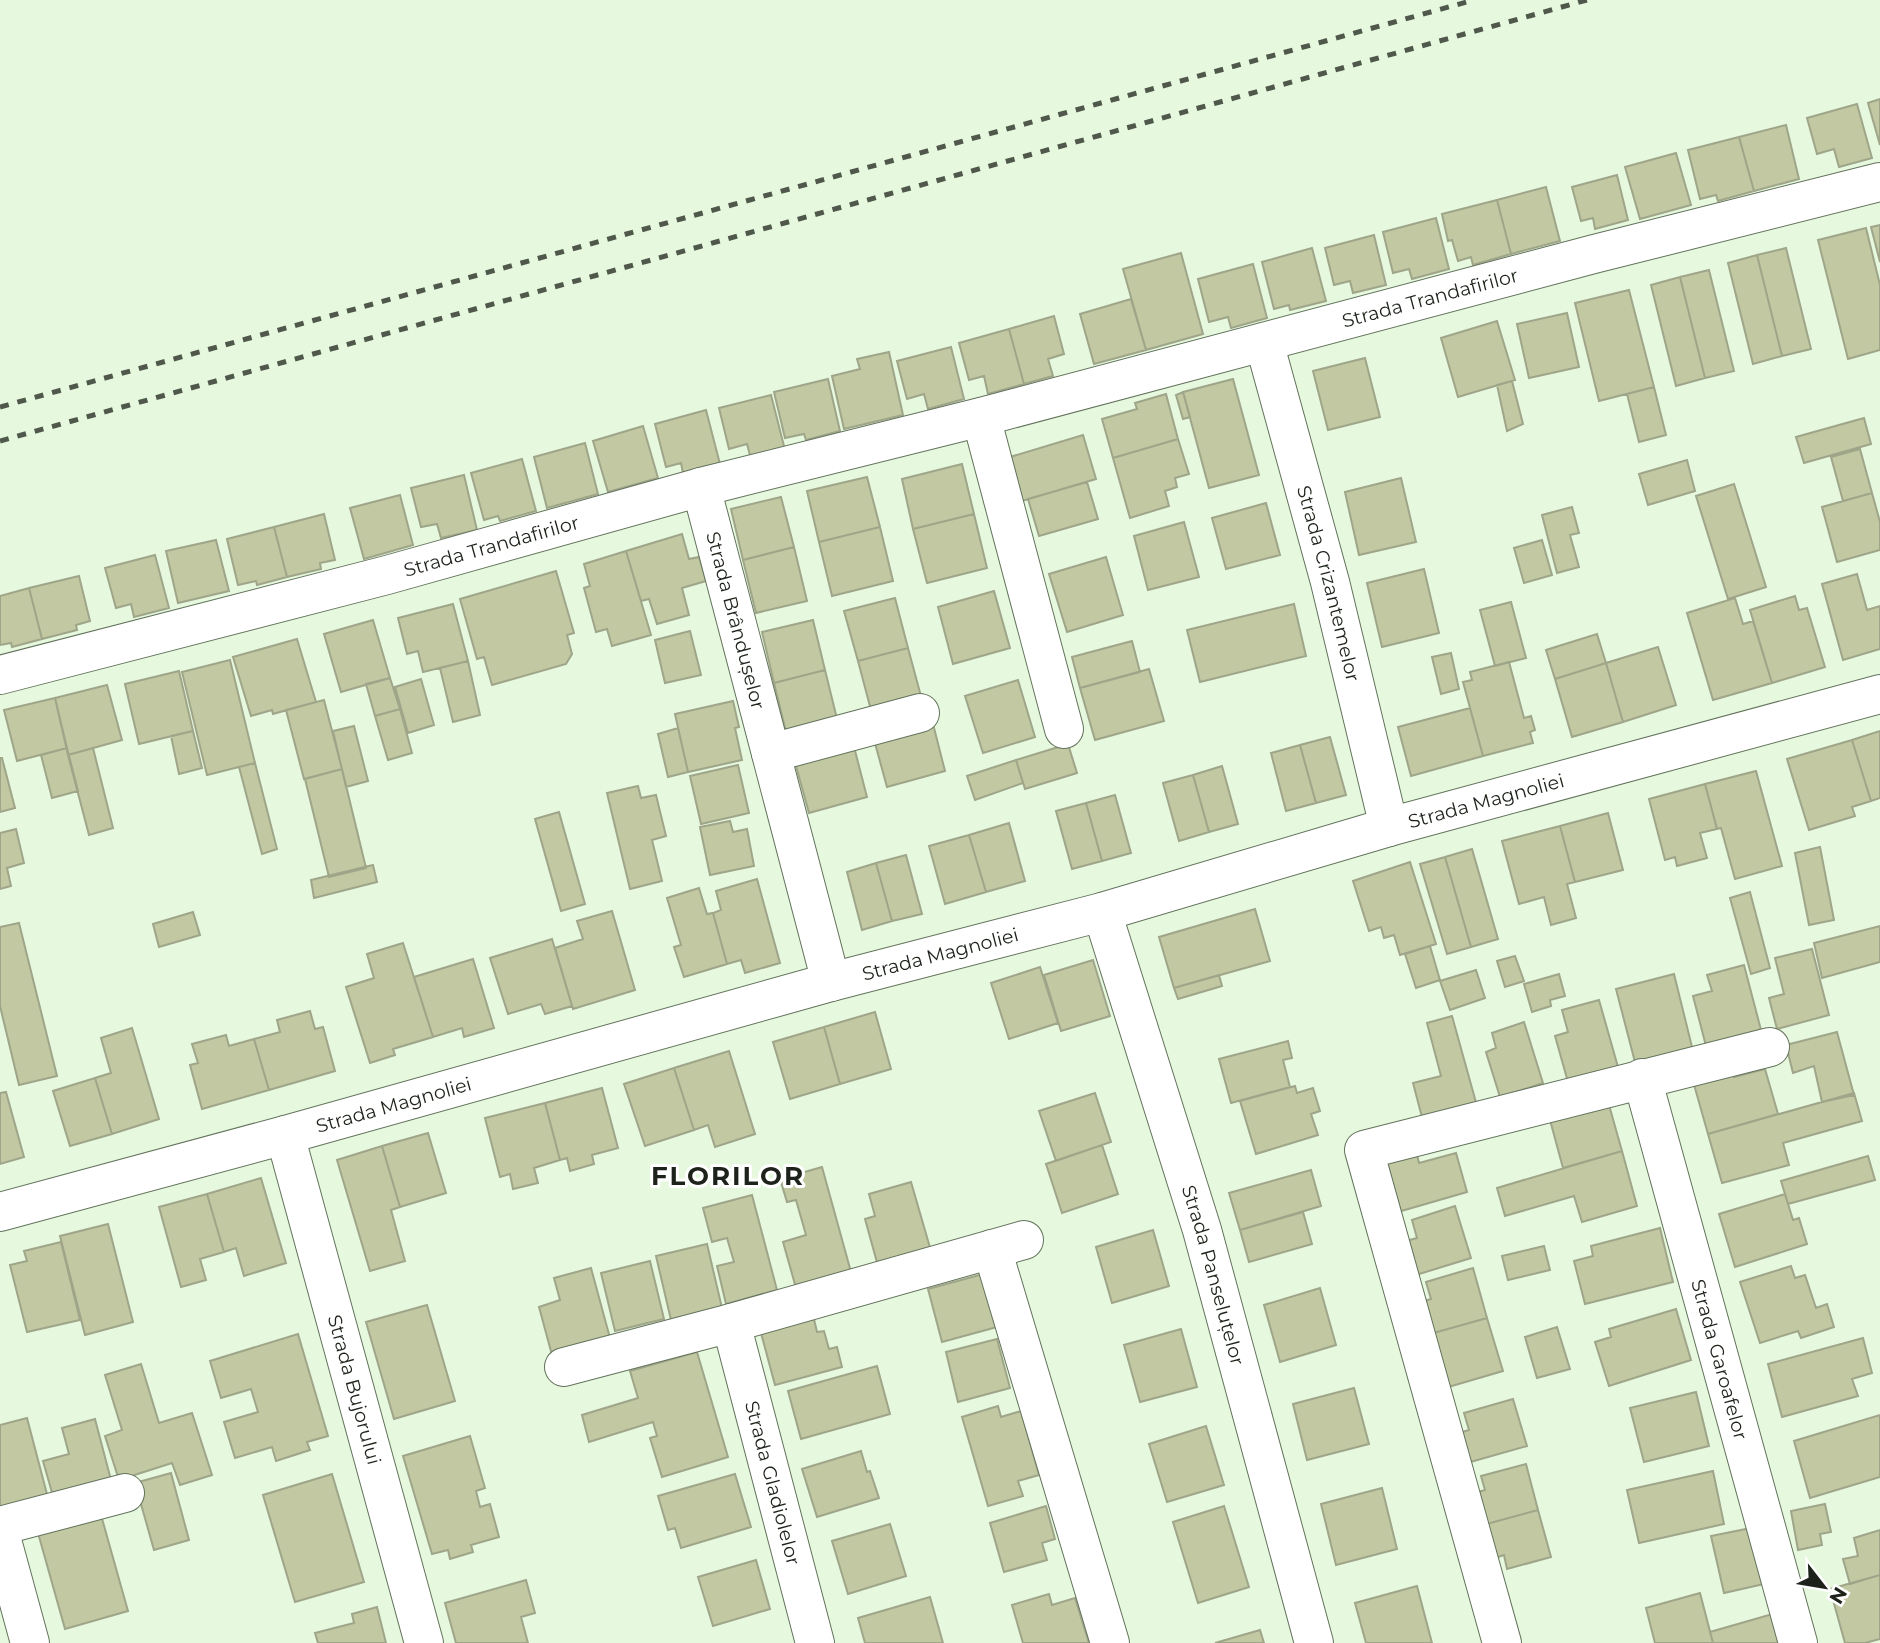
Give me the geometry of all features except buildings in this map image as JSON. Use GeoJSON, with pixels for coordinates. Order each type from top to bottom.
{"type":"FeatureCollection","features":[{"type":"Feature","properties":{"kind":"street","name":"Strada Trandafirilor"},"geometry":{"type":"LineString","coordinates":[[0,675],[387,575],[701,487],[981,417],[1594,254],[1880,182]]}},
{"type":"Feature","properties":{"kind":"street","name":"Strada Crizantemelor"},"geometry":{"type":"LineString","coordinates":[[1264,342],[1330,582],[1389,827]]}},
{"type":"Feature","properties":{"kind":"street"},"geometry":{"type":"LineString","coordinates":[[981,417],[1064,729]]}},
{"type":"Feature","properties":{"kind":"street","name":"Strada Brândușelor"},"geometry":{"type":"LineString","coordinates":[[701,487],[831,982]]}},
{"type":"Feature","properties":{"kind":"street","name":"Strada Magnoliei"},"geometry":{"type":"LineString","coordinates":[[0,1212],[831,982],[1102,912],[1389,827],[1880,694]]}},
{"type":"Feature","properties":{"kind":"street"},"geometry":{"type":"LineString","coordinates":[[771,753],[920,713]]}},
{"type":"Feature","properties":{"kind":"street","name":"Strada Panseluțelor"},"geometry":{"type":"LineString","coordinates":[[1102,912],[1202,1230],[1314,1643]]}},
{"type":"Feature","properties":{"kind":"street"},"geometry":{"type":"LineString","coordinates":[[1502,1643],[1364,1150],[1770,1047]]}},
{"type":"Feature","properties":{"kind":"street","name":"Strada Garoafelor"},"geometry":{"type":"LineString","coordinates":[[1642,1078],[1798,1643]]}},
{"type":"Feature","properties":{"kind":"street","name":"Strada Bujorului"},"geometry":{"type":"LineString","coordinates":[[285,1135],[424,1643]]}},
{"type":"Feature","properties":{"kind":"street"},"geometry":{"type":"LineString","coordinates":[[564,1367],[1008,1245],[1110,1643]]}},
{"type":"Feature","properties":{"kind":"street","name":"Strada Gladiolelor"},"geometry":{"type":"LineString","coordinates":[[731,1323],[815,1643]]}},
{"type":"Feature","properties":{"kind":"street"},"geometry":{"type":"LineString","coordinates":[[0,1526],[125,1493]]}},
{"type":"Feature","properties":{"kind":"street"},"geometry":{"type":"LineString","coordinates":[[0,1533],[30,1643]]}},
{"type":"Feature","properties":{"kind":"railway"},"geometry":{"type":"LineString","coordinates":[[0,407],[1474,0]]}},
{"type":"Feature","properties":{"kind":"railway"},"geometry":{"type":"LineString","coordinates":[[0,441],[1587,0]]}},
{"type":"Feature","properties":{"kind":"district","name":"FLORILOR"},"geometry":{"type":"Point","coordinates":[728,1176]}}]}
